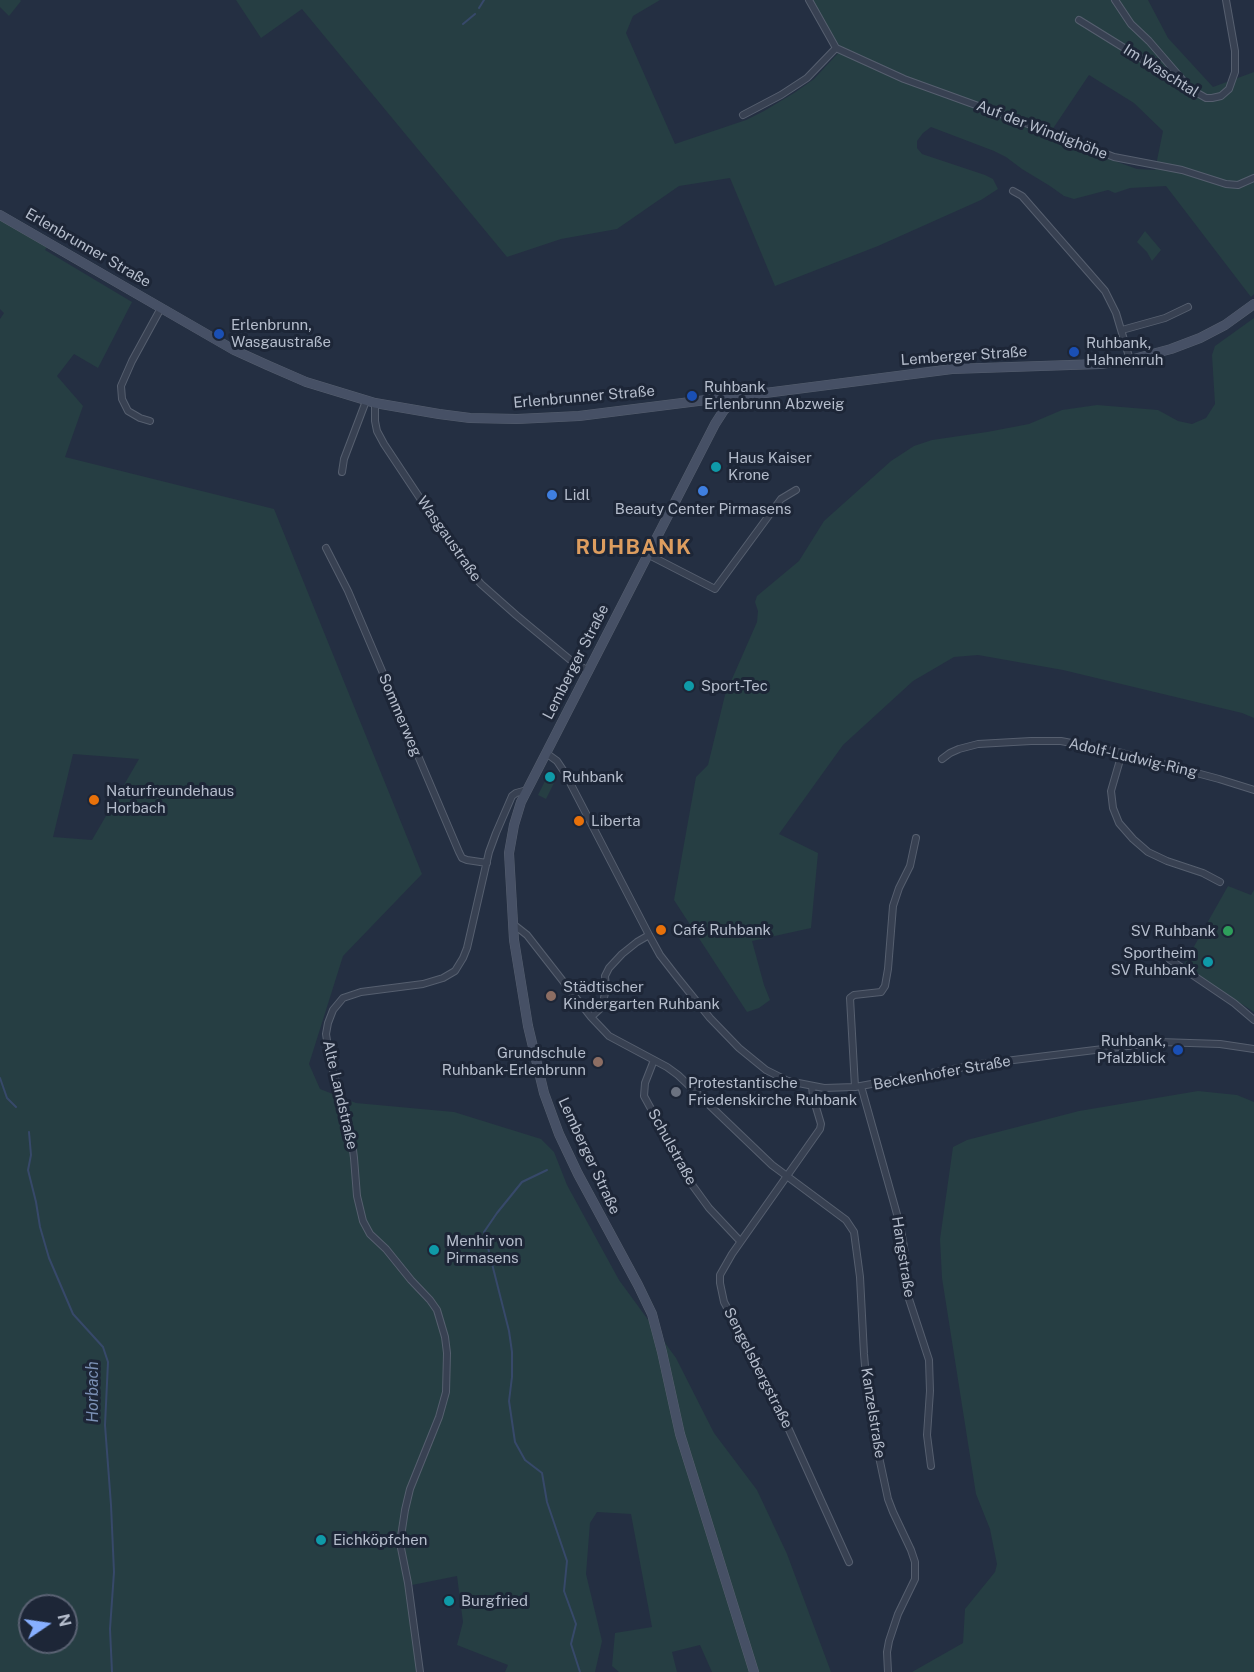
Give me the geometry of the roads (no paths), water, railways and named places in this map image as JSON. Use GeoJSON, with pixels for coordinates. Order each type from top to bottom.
{"type":"FeatureCollection","features":[{"type":"Feature","properties":{"kind":"main road","name":"Erlenbrunner Straße"},"geometry":{"type":"LineString","coordinates":[[0,215],[234,350],[306,382],[370,402],[470,418],[517,419],[579,416],[742,396]]}},
{"type":"Feature","properties":{"kind":"main road","name":"Lemberger Straße"},"geometry":{"type":"LineString","coordinates":[[754,1672],[680,1434],[652,1314],[578,1174],[544,1093],[528,1026],[513,940],[509,875],[511,838],[517,812],[526,790],[724,410],[730,403],[742,396],[952,369],[1100,364],[1130,360],[1200,338],[1225,325],[1254,304]]}},
{"type":"Feature","properties":{"kind":"main road"},"geometry":{"type":"LineString","coordinates":[[708,400],[724,410]]}},
{"type":"Feature","properties":{"kind":"street"},"geometry":{"type":"LineString","coordinates":[[743,115],[807,78],[836,48],[809,0]]}},
{"type":"Feature","properties":{"kind":"street"},"geometry":{"type":"LineString","coordinates":[[1115,0],[1131,24],[1192,90]]}},
{"type":"Feature","properties":{"kind":"street","name":"Im Waschtal"},"geometry":{"type":"LineString","coordinates":[[1079,20],[1192,90],[1206,98],[1212,98],[1221,96],[1232,85],[1235,72],[1235,51],[1226,0]]}},
{"type":"Feature","properties":{"kind":"street","name":"Auf der Windighöhe"},"geometry":{"type":"LineString","coordinates":[[836,48],[914,83],[1114,158],[1182,170],[1226,184],[1238,185],[1254,178]]}},
{"type":"Feature","properties":{"kind":"street"},"geometry":{"type":"LineString","coordinates":[[1013,191],[1022,195],[1096,279],[1110,300],[1122,330],[1130,360]]}},
{"type":"Feature","properties":{"kind":"street"},"geometry":{"type":"LineString","coordinates":[[1122,330],[1165,318],[1188,307]]}},
{"type":"Feature","properties":{"kind":"street"},"geometry":{"type":"LineString","coordinates":[[150,421],[128,411],[122,399],[122,386],[132,361],[161,308]]}},
{"type":"Feature","properties":{"kind":"street"},"geometry":{"type":"LineString","coordinates":[[342,472],[344,459],[370,402]]}},
{"type":"Feature","properties":{"kind":"street","name":"Wasgaustraße"},"geometry":{"type":"LineString","coordinates":[[370,402],[377,431],[384,444],[471,573],[524,622],[574,663],[589,671]]}},
{"type":"Feature","properties":{"kind":"street"},"geometry":{"type":"LineString","coordinates":[[649,555],[715,589],[781,499],[796,490]]}},
{"type":"Feature","properties":{"kind":"street","name":"Sommerweg"},"geometry":{"type":"LineString","coordinates":[[326,548],[352,600],[462,858],[487,862]]}},
{"type":"Feature","properties":{"kind":"street","name":"Adolf-Ludwig-Ring"},"geometry":{"type":"LineString","coordinates":[[942,759],[968,746],[1061,741],[1122,753],[1254,790]]}},
{"type":"Feature","properties":{"kind":"street","name":"Beckenhofer Straße"},"geometry":{"type":"LineString","coordinates":[[546,753],[557,761],[565,773],[660,954],[694,999],[739,1048],[779,1077],[798,1084],[837,1089],[981,1064],[1150,1043],[1199,1043],[1253,1047]]}},
{"type":"Feature","properties":{"kind":"street"},"geometry":{"type":"LineString","coordinates":[[1122,753],[1111,791],[1113,808],[1119,823],[1148,852],[1220,882]]}},
{"type":"Feature","properties":{"kind":"street","name":"Alte Landstraße"},"geometry":{"type":"LineString","coordinates":[[420,1672],[400,1543],[410,1489],[440,1417],[446,1392],[448,1380],[446,1345],[437,1310],[387,1249],[370,1234],[363,1221],[357,1196],[351,1134],[330,1060],[326,1034],[333,1010],[343,998],[361,992],[423,984],[455,971],[467,948],[493,841],[509,801],[516,793],[526,790]]}},
{"type":"Feature","properties":{"kind":"street","name":"Hangstraße"},"geometry":{"type":"LineString","coordinates":[[916,838],[910,866],[893,906],[885,986],[881,992],[854,995],[850,998],[858,1087],[900,1225],[909,1299],[929,1360],[927,1435],[931,1466]]}},
{"type":"Feature","properties":{"kind":"street"},"geometry":{"type":"LineString","coordinates":[[512,923],[526,935],[591,1017],[615,1040],[654,1060]]}},
{"type":"Feature","properties":{"kind":"street"},"geometry":{"type":"LineString","coordinates":[[591,1017],[603,1003],[606,988],[605,976],[609,968],[622,954],[649,935]]}},
{"type":"Feature","properties":{"kind":"street"},"geometry":{"type":"LineString","coordinates":[[1169,959],[1234,1003],[1254,1020]]}},
{"type":"Feature","properties":{"kind":"street","name":"Kanzelstraße"},"geometry":{"type":"LineString","coordinates":[[654,1060],[678,1075],[786,1176],[846,1220],[854,1232],[860,1276],[864,1354],[871,1414],[888,1499],[915,1562],[915,1579],[898,1614],[889,1641],[888,1672]]}},
{"type":"Feature","properties":{"kind":"street","name":"Schulstraße"},"geometry":{"type":"LineString","coordinates":[[654,1060],[645,1083],[644,1096],[693,1186],[709,1208],[740,1241]]}},
{"type":"Feature","properties":{"kind":"street","name":"Sengelsbergstraße"},"geometry":{"type":"LineString","coordinates":[[812,1086],[820,1129],[740,1241],[720,1275],[720,1283],[722,1295],[786,1421],[849,1562]]}},
{"type":"Feature","properties":{"kind":"waterway"},"geometry":{"type":"LineString","coordinates":[[479,8],[484,0]]}},
{"type":"Feature","properties":{"kind":"waterway"},"geometry":{"type":"LineString","coordinates":[[463,24],[475,14]]}},
{"type":"Feature","properties":{"kind":"waterway","name":"Horbach"},"geometry":{"type":"LineString","coordinates":[[0,1078],[7,1098],[16,1107]]}},
{"type":"Feature","properties":{"kind":"waterway","name":"Horbach"},"geometry":{"type":"LineString","coordinates":[[29,1132],[31,1155],[28,1170],[49,1258],[73,1314],[103,1347],[108,1362],[105,1425],[114,1572],[110,1629],[112,1672]]}},
{"type":"Feature","properties":{"kind":"waterway"},"geometry":{"type":"LineString","coordinates":[[547,1170],[522,1182],[484,1232],[509,1331],[512,1352],[509,1401],[515,1442],[525,1460],[542,1473],[547,1502],[567,1561],[564,1591],[576,1624],[571,1644],[580,1672]]}},
{"type":"Feature","properties":{"kind":"place","name":"Erlenbrunn, Wasgaustraße"},"geometry":{"type":"Point","coordinates":[219,334]}},
{"type":"Feature","properties":{"kind":"place","name":"Ruhbank, Hahnenruh"},"geometry":{"type":"Point","coordinates":[1074,352]}},
{"type":"Feature","properties":{"kind":"place","name":"Ruhbank Erlenbrunn Abzweig"},"geometry":{"type":"Point","coordinates":[692,396]}},
{"type":"Feature","properties":{"kind":"place","name":"Haus Kaiser Krone"},"geometry":{"type":"Point","coordinates":[716,467]}},
{"type":"Feature","properties":{"kind":"place","name":"Beauty Center Pirmasens"},"geometry":{"type":"Point","coordinates":[703,491]}},
{"type":"Feature","properties":{"kind":"place","name":"Lidl"},"geometry":{"type":"Point","coordinates":[552,495]}},
{"type":"Feature","properties":{"kind":"place","name":"Sport-Tec"},"geometry":{"type":"Point","coordinates":[689,686]}},
{"type":"Feature","properties":{"kind":"place","name":"Ruhbank"},"geometry":{"type":"Point","coordinates":[550,777]}},
{"type":"Feature","properties":{"kind":"place","name":"Naturfreundehaus Horbach"},"geometry":{"type":"Point","coordinates":[94,800]}},
{"type":"Feature","properties":{"kind":"place","name":"Liberta"},"geometry":{"type":"Point","coordinates":[579,821]}},
{"type":"Feature","properties":{"kind":"place","name":"Café Ruhbank"},"geometry":{"type":"Point","coordinates":[661,930]}},
{"type":"Feature","properties":{"kind":"place","name":"SV Ruhbank"},"geometry":{"type":"Point","coordinates":[1228,931]}},
{"type":"Feature","properties":{"kind":"place","name":"Sportheim SV Ruhbank"},"geometry":{"type":"Point","coordinates":[1208,962]}},
{"type":"Feature","properties":{"kind":"place","name":"Städtischer Kindergarten Ruhbank"},"geometry":{"type":"Point","coordinates":[551,996]}},
{"type":"Feature","properties":{"kind":"place","name":"Ruhbank, Pfalzblick"},"geometry":{"type":"Point","coordinates":[1178,1050]}},
{"type":"Feature","properties":{"kind":"place","name":"Grundschule Ruhbank-Erlenbrunn"},"geometry":{"type":"Point","coordinates":[598,1062]}},
{"type":"Feature","properties":{"kind":"place","name":"Protestantische Friedenskirche Ruhbank"},"geometry":{"type":"Point","coordinates":[676,1092]}},
{"type":"Feature","properties":{"kind":"place","name":"Menhir von Pirmasens"},"geometry":{"type":"Point","coordinates":[434,1250]}},
{"type":"Feature","properties":{"kind":"place","name":"Eichköpfchen"},"geometry":{"type":"Point","coordinates":[321,1540]}},
{"type":"Feature","properties":{"kind":"place","name":"Burgfried"},"geometry":{"type":"Point","coordinates":[449,1601]}},
{"type":"Feature","properties":{"kind":"district","name":"RUHBANK"},"geometry":{"type":"Point","coordinates":[634,548]}}]}
